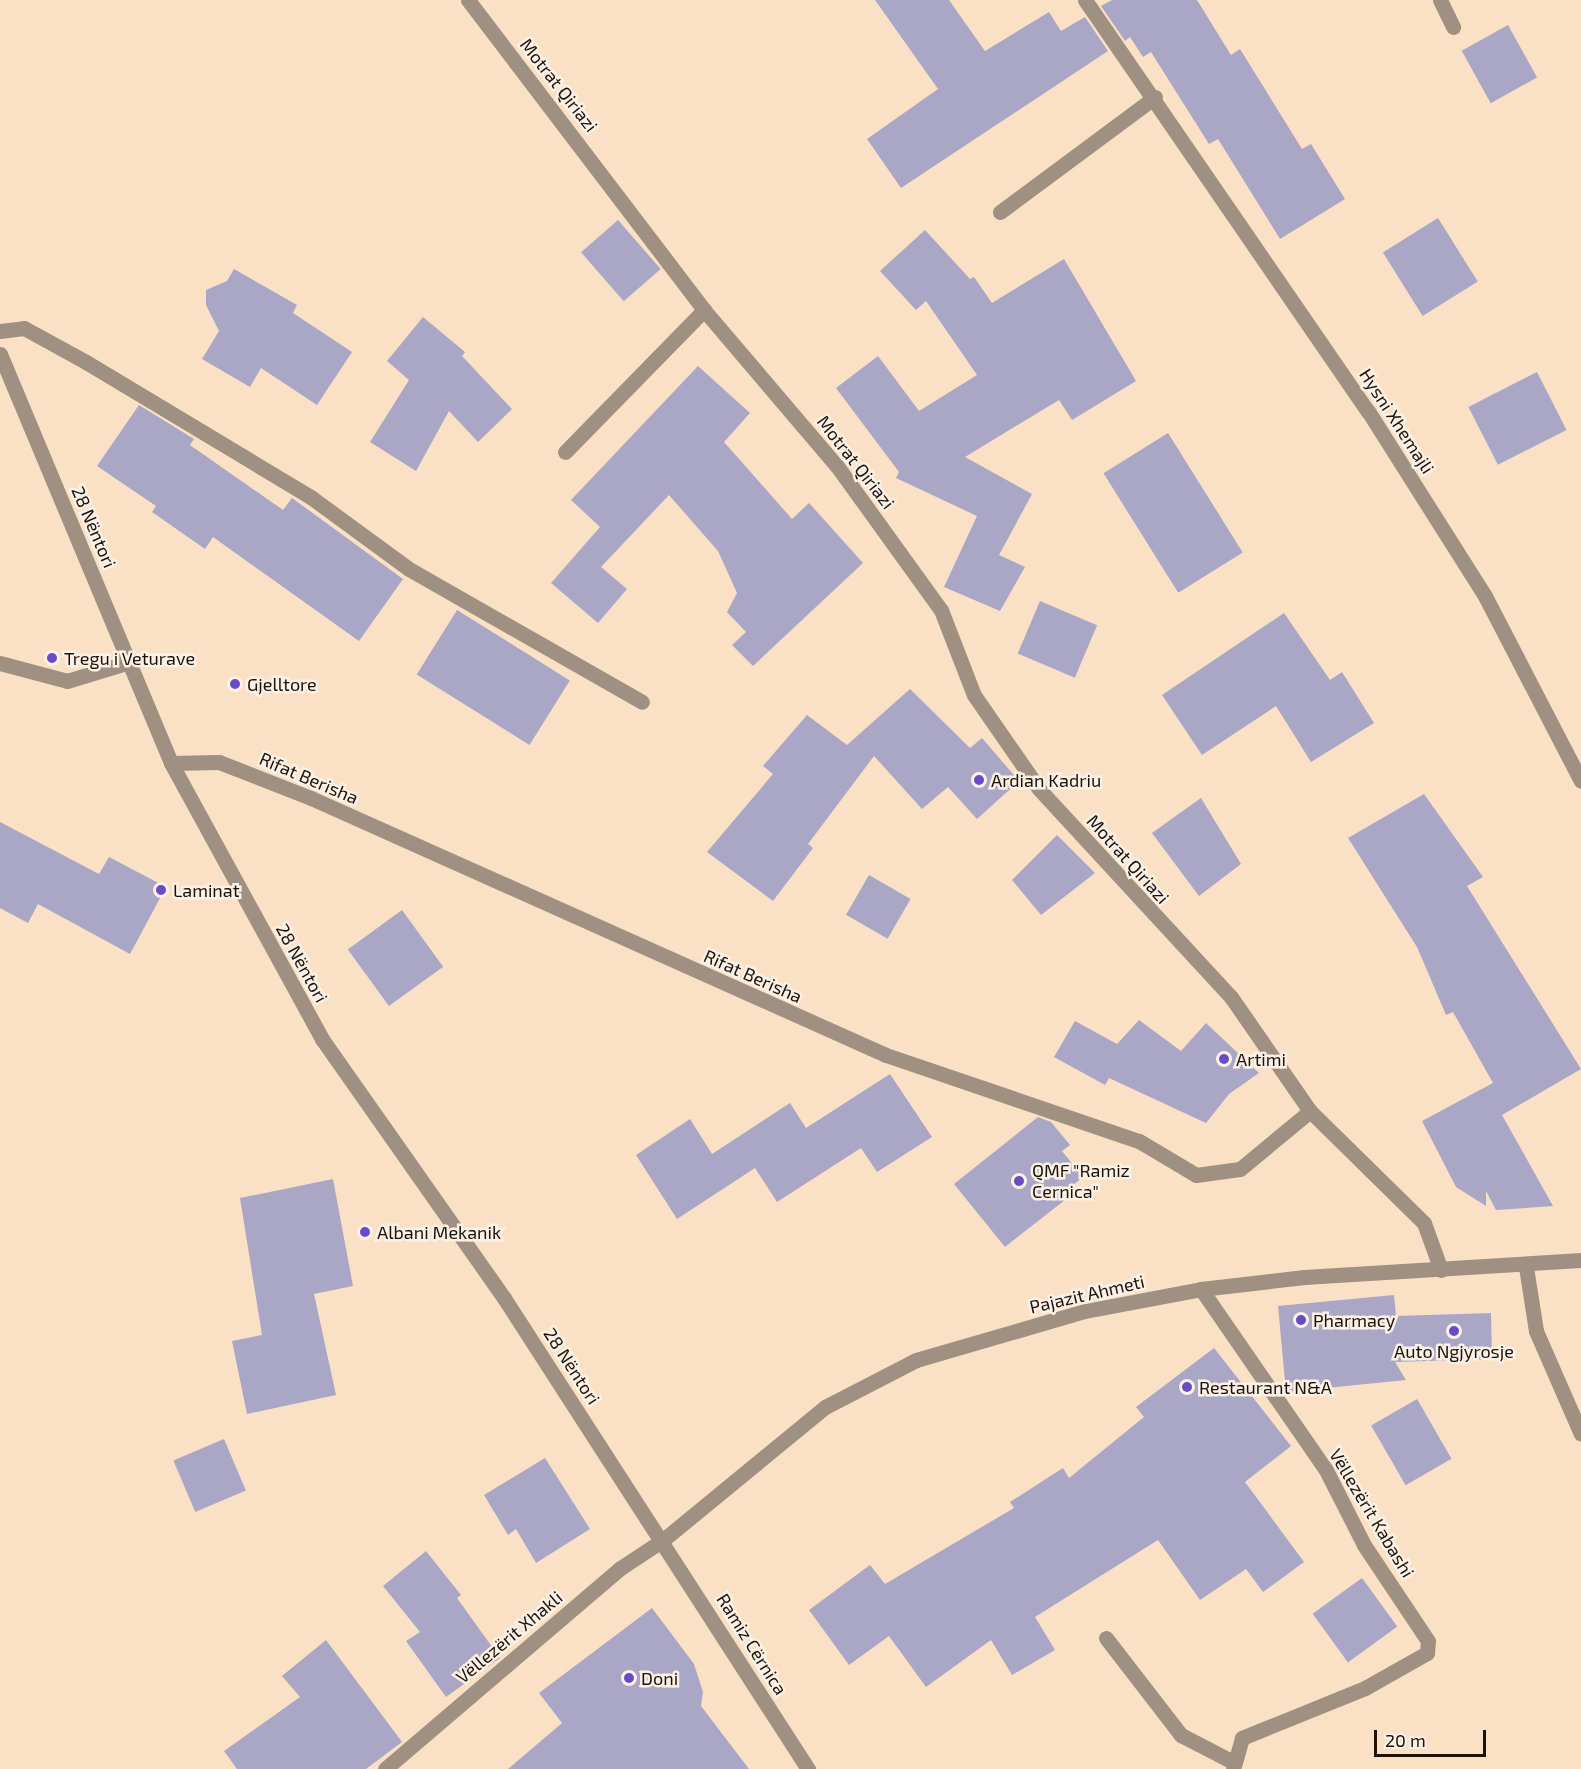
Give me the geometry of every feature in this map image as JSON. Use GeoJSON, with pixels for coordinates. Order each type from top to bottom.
{"type":"FeatureCollection","features":[{"type":"Feature","properties":{"kind":"street","name":"Motrat Qiriazi"},"geometry":{"type":"LineString","coordinates":[[468,0],[704,310],[837,465],[941,609],[974,695],[1039,789],[1231,998],[1310,1111],[1424,1222],[1441,1270]]}},
{"type":"Feature","properties":{"kind":"street"},"geometry":{"type":"LineString","coordinates":[[1440,0],[1453,27]]}},
{"type":"Feature","properties":{"kind":"street","name":"Hysni Xhemajli"},"geometry":{"type":"LineString","coordinates":[[1088,1],[1368,411],[1485,596],[1581,781]]}},
{"type":"Feature","properties":{"kind":"street"},"geometry":{"type":"LineString","coordinates":[[1000,212],[1155,97]]}},
{"type":"Feature","properties":{"kind":"street"},"geometry":{"type":"LineString","coordinates":[[566,452],[704,310]]}},
{"type":"Feature","properties":{"kind":"street"},"geometry":{"type":"LineString","coordinates":[[0,331],[24,328],[86,362],[312,498],[409,569],[642,702]]}},
{"type":"Feature","properties":{"kind":"street","name":"28 Nëntori"},"geometry":{"type":"LineString","coordinates":[[0,354],[171,763],[321,1039],[504,1298],[663,1540]]}},
{"type":"Feature","properties":{"kind":"street"},"geometry":{"type":"LineString","coordinates":[[0,663],[67,681],[130,662]]}},
{"type":"Feature","properties":{"kind":"street","name":"Rifat Berisha"},"geometry":{"type":"LineString","coordinates":[[171,763],[219,762],[311,798],[876,1051],[1139,1141],[1196,1175],[1240,1169],[1310,1111]]}},
{"type":"Feature","properties":{"kind":"street","name":"Pajazit Ahmeti"},"geometry":{"type":"LineString","coordinates":[[663,1540],[825,1407],[916,1360],[1085,1311],[1201,1289],[1304,1277],[1526,1267],[1581,1260]]}},
{"type":"Feature","properties":{"kind":"street"},"geometry":{"type":"LineString","coordinates":[[1526,1267],[1536,1331],[1581,1434]]}},
{"type":"Feature","properties":{"kind":"street","name":"Vëllezërit Kabashi"},"geometry":{"type":"LineString","coordinates":[[1201,1289],[1326,1470],[1364,1545],[1428,1641],[1427,1653],[1365,1688],[1242,1738],[1233,1766]]}},
{"type":"Feature","properties":{"kind":"street","name":"Vëllezërit Xhakli"},"geometry":{"type":"LineString","coordinates":[[385,1769],[620,1569],[663,1540]]}},
{"type":"Feature","properties":{"kind":"street","name":"Ramiz Cërnica"},"geometry":{"type":"LineString","coordinates":[[663,1540],[808,1769]]}},
{"type":"Feature","properties":{"kind":"street"},"geometry":{"type":"LineString","coordinates":[[1106,1638],[1181,1735],[1233,1766]]}},
{"type":"Feature","properties":{"kind":"building"},"geometry":{"type":"Polygon","coordinates":[[[875,0],[949,0],[985,51],[1049,12],[1061,31],[1085,17],[1108,51],[901,188],[867,139],[938,89],[875,0]]]}},
{"type":"Feature","properties":{"kind":"building"},"geometry":{"type":"Polygon","coordinates":[[[1112,0],[1197,0],[1231,55],[1240,49],[1302,149],[1311,144],[1345,199],[1280,239],[1218,139],[1209,144],[1151,52],[1143,57],[1130,37],[1125,41],[1101,6],[1112,0]]]}},
{"type":"Feature","properties":{"kind":"building"},"geometry":{"type":"Polygon","coordinates":[[[1508,25],[1537,77],[1491,103],[1462,51],[1508,25]]]}},
{"type":"Feature","properties":{"kind":"building"},"geometry":{"type":"Polygon","coordinates":[[[1438,218],[1478,282],[1423,316],[1383,252],[1438,218]]]}},
{"type":"Feature","properties":{"kind":"building"},"geometry":{"type":"Polygon","coordinates":[[[618,220],[661,269],[624,301],[581,252],[618,220]]]}},
{"type":"Feature","properties":{"kind":"building"},"geometry":{"type":"Polygon","coordinates":[[[925,230],[970,279],[974,277],[992,303],[1064,259],[1136,381],[1072,420],[1059,400],[965,457],[1032,494],[999,555],[1025,567],[1000,611],[944,587],[977,516],[896,478],[899,472],[836,388],[878,356],[919,411],[977,375],[926,301],[916,310],[880,271],[925,230]]]}},
{"type":"Feature","properties":{"kind":"building"},"geometry":{"type":"Polygon","coordinates":[[[234,269],[297,305],[293,313],[352,352],[317,405],[261,368],[250,387],[202,359],[219,331],[206,305],[206,290],[227,281],[234,269]]]}},
{"type":"Feature","properties":{"kind":"building"},"geometry":{"type":"Polygon","coordinates":[[[423,317],[465,352],[462,356],[512,409],[478,442],[449,411],[416,471],[370,442],[409,380],[387,361],[423,317]]]}},
{"type":"Feature","properties":{"kind":"building"},"geometry":{"type":"Polygon","coordinates":[[[698,366],[750,413],[724,442],[792,519],[809,503],[863,563],[753,666],[732,645],[746,632],[727,612],[737,593],[718,551],[669,495],[601,567],[627,589],[598,623],[551,583],[600,527],[571,500],[698,366]]]}},
{"type":"Feature","properties":{"kind":"building"},"geometry":{"type":"Polygon","coordinates":[[[1537,372],[1567,430],[1498,465],[1468,407],[1537,372]]]}},
{"type":"Feature","properties":{"kind":"building"},"geometry":{"type":"Polygon","coordinates":[[[139,405],[194,439],[190,445],[283,510],[292,498],[403,579],[359,641],[213,537],[205,549],[152,512],[156,506],[97,466],[139,405]]]}},
{"type":"Feature","properties":{"kind":"building"},"geometry":{"type":"Polygon","coordinates":[[[1168,433],[1243,553],[1178,593],[1104,473],[1168,433]]]}},
{"type":"Feature","properties":{"kind":"building"},"geometry":{"type":"Polygon","coordinates":[[[1040,601],[1097,625],[1075,678],[1018,653],[1040,601]]]}},
{"type":"Feature","properties":{"kind":"building"},"geometry":{"type":"Polygon","coordinates":[[[457,610],[570,680],[530,745],[417,674],[457,610]]]}},
{"type":"Feature","properties":{"kind":"building"},"geometry":{"type":"Polygon","coordinates":[[[1284,613],[1330,680],[1342,672],[1374,723],[1311,762],[1276,706],[1202,755],[1162,695],[1284,613]]]}},
{"type":"Feature","properties":{"kind":"building"},"geometry":{"type":"Polygon","coordinates":[[[910,689],[970,748],[982,738],[1019,781],[977,819],[948,787],[922,809],[874,756],[808,844],[813,848],[773,901],[707,852],[773,774],[763,766],[807,715],[847,745],[910,689]]]}},
{"type":"Feature","properties":{"kind":"building"},"geometry":{"type":"Polygon","coordinates":[[[1424,794],[1483,877],[1467,886],[1581,1069],[1502,1115],[1553,1206],[1496,1210],[1486,1191],[1486,1206],[1456,1187],[1422,1121],[1493,1083],[1453,1012],[1446,1015],[1417,947],[1348,838],[1424,794]]]}},
{"type":"Feature","properties":{"kind":"building"},"geometry":{"type":"Polygon","coordinates":[[[1201,798],[1241,864],[1199,896],[1152,833],[1201,798]]]}},
{"type":"Feature","properties":{"kind":"building"},"geometry":{"type":"Polygon","coordinates":[[[0,822],[99,874],[109,857],[166,887],[130,954],[38,904],[28,923],[0,908],[0,822]]]}},
{"type":"Feature","properties":{"kind":"building"},"geometry":{"type":"Polygon","coordinates":[[[1057,835],[1095,873],[1041,915],[1012,880],[1057,835]]]}},
{"type":"Feature","properties":{"kind":"building"},"geometry":{"type":"Polygon","coordinates":[[[869,875],[911,899],[888,939],[846,915],[869,875]]]}},
{"type":"Feature","properties":{"kind":"building"},"geometry":{"type":"Polygon","coordinates":[[[402,910],[443,967],[389,1006],[348,949],[402,910]]]}},
{"type":"Feature","properties":{"kind":"building"},"geometry":{"type":"Polygon","coordinates":[[[1139,1020],[1181,1051],[1206,1023],[1259,1073],[1229,1094],[1206,1123],[1109,1078],[1105,1085],[1054,1057],[1075,1021],[1117,1044],[1139,1020]]]}},
{"type":"Feature","properties":{"kind":"building"},"geometry":{"type":"Polygon","coordinates":[[[890,1074],[932,1137],[877,1172],[861,1148],[777,1202],[755,1168],[677,1219],[636,1155],[690,1119],[712,1154],[790,1103],[806,1128],[890,1074]]]}},
{"type":"Feature","properties":{"kind":"building","name":"QMF \"Ramiz Cernica\""},"geometry":{"type":"Polygon","coordinates":[[[1038,1117],[1051,1122],[1070,1145],[1062,1151],[1083,1177],[1066,1191],[1070,1196],[1005,1247],[954,1184],[1038,1117]]]}},
{"type":"Feature","properties":{"kind":"building"},"geometry":{"type":"Polygon","coordinates":[[[333,1179],[353,1286],[314,1294],[336,1395],[247,1414],[232,1341],[262,1335],[240,1198],[333,1179]]]}},
{"type":"Feature","properties":{"kind":"building"},"geometry":{"type":"Polygon","coordinates":[[[1394,1295],[1396,1316],[1491,1313],[1492,1359],[1395,1362],[1406,1380],[1286,1392],[1278,1306],[1394,1295]]]}},
{"type":"Feature","properties":{"kind":"building"},"geometry":{"type":"Polygon","coordinates":[[[1214,1348],[1291,1446],[1245,1482],[1304,1562],[1263,1592],[1246,1569],[1200,1600],[1158,1540],[1035,1617],[1055,1650],[1012,1675],[991,1640],[926,1687],[889,1636],[849,1665],[809,1610],[870,1565],[885,1584],[1014,1508],[1010,1502],[1063,1468],[1069,1478],[1144,1417],[1136,1407],[1214,1348]]]}},
{"type":"Feature","properties":{"kind":"building"},"geometry":{"type":"Polygon","coordinates":[[[1417,1399],[1452,1459],[1406,1485],[1371,1426],[1417,1399]]]}},
{"type":"Feature","properties":{"kind":"building"},"geometry":{"type":"Polygon","coordinates":[[[224,1439],[246,1491],[195,1512],[173,1460],[224,1439]]]}},
{"type":"Feature","properties":{"kind":"building"},"geometry":{"type":"Polygon","coordinates":[[[545,1458],[590,1529],[536,1563],[516,1529],[508,1535],[484,1495],[545,1458]]]}},
{"type":"Feature","properties":{"kind":"building"},"geometry":{"type":"Polygon","coordinates":[[[426,1551],[461,1595],[457,1598],[500,1658],[446,1697],[406,1641],[420,1632],[383,1586],[426,1551]]]}},
{"type":"Feature","properties":{"kind":"building"},"geometry":{"type":"Polygon","coordinates":[[[1362,1578],[1397,1627],[1348,1662],[1313,1614],[1362,1578]]]}},
{"type":"Feature","properties":{"kind":"building","name":"Doni"},"geometry":{"type":"Polygon","coordinates":[[[652,1608],[694,1664],[703,1692],[701,1706],[749,1769],[508,1769],[562,1723],[539,1693],[652,1608]]]}},
{"type":"Feature","properties":{"kind":"building"},"geometry":{"type":"Polygon","coordinates":[[[326,1640],[402,1742],[366,1769],[237,1769],[224,1751],[300,1697],[282,1676],[326,1640]]]}},
{"type":"Feature","properties":{"kind":"place","name":"Tregu i Veturave"},"geometry":{"type":"Point","coordinates":[52,658]}},
{"type":"Feature","properties":{"kind":"place","name":"Gjelltore"},"geometry":{"type":"Point","coordinates":[235,684]}},
{"type":"Feature","properties":{"kind":"place","name":"Ardian Kadriu"},"geometry":{"type":"Point","coordinates":[979,780]}},
{"type":"Feature","properties":{"kind":"place","name":"Laminat"},"geometry":{"type":"Point","coordinates":[161,890]}},
{"type":"Feature","properties":{"kind":"place","name":"Artimi"},"geometry":{"type":"Point","coordinates":[1224,1059]}},
{"type":"Feature","properties":{"kind":"place","name":"QMF \"Ramiz Cernica\""},"geometry":{"type":"Point","coordinates":[1019,1181]}},
{"type":"Feature","properties":{"kind":"place","name":"Albani Mekanik"},"geometry":{"type":"Point","coordinates":[365,1232]}},
{"type":"Feature","properties":{"kind":"place","name":"Pharmacy"},"geometry":{"type":"Point","coordinates":[1301,1320]}},
{"type":"Feature","properties":{"kind":"place","name":"Auto Ngjyrosje"},"geometry":{"type":"Point","coordinates":[1454,1331]}},
{"type":"Feature","properties":{"kind":"place","name":"Restaurant N&A"},"geometry":{"type":"Point","coordinates":[1187,1387]}},
{"type":"Feature","properties":{"kind":"place","name":"Doni"},"geometry":{"type":"Point","coordinates":[629,1678]}}]}
